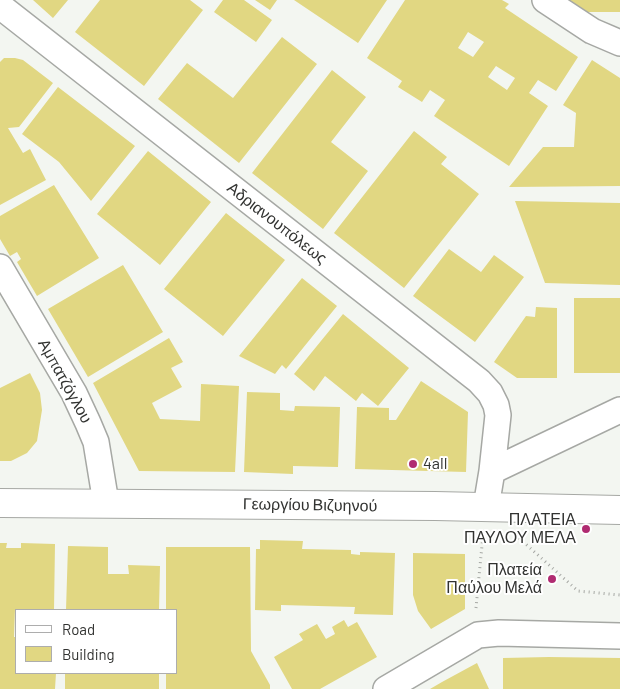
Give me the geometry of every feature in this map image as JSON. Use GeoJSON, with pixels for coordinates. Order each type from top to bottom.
{"type":"FeatureCollection","features":[{"type":"Feature","properties":{"kind":"street"},"geometry":{"type":"LineString","coordinates":[[545,0],[592,30],[620,42]]}},
{"type":"Feature","properties":{"kind":"street","name":"Αδριανουπόλεως"},"geometry":{"type":"LineString","coordinates":[[0,6],[479,381],[490,393],[496,405],[498,415],[492,471]]}},
{"type":"Feature","properties":{"kind":"street","name":"Αμπατζόγλου"},"geometry":{"type":"LineString","coordinates":[[0,267],[74,393],[88,423],[96,442],[106,503]]}},
{"type":"Feature","properties":{"kind":"street"},"geometry":{"type":"LineString","coordinates":[[486,507],[492,471],[620,410]]}},
{"type":"Feature","properties":{"kind":"street","name":"Γεωργίου Βιζυηνού"},"geometry":{"type":"LineString","coordinates":[[0,503],[620,510]]}},
{"type":"Feature","properties":{"kind":"street"},"geometry":{"type":"LineString","coordinates":[[386,689],[471,638],[478,636],[499,634],[620,636]]}},
{"type":"Feature","properties":{"kind":"path"},"geometry":{"type":"LineString","coordinates":[[486,507],[578,591],[620,595]]}},
{"type":"Feature","properties":{"kind":"path"},"geometry":{"type":"LineString","coordinates":[[476,610],[486,507]]}},
{"type":"Feature","properties":{"kind":"building"},"geometry":{"type":"Polygon","coordinates":[[[33,0],[68,0],[53,18],[33,0]]]}},
{"type":"Feature","properties":{"kind":"building"},"geometry":{"type":"Polygon","coordinates":[[[100,0],[190,0],[203,10],[144,86],[75,32],[100,0]]]}},
{"type":"Feature","properties":{"kind":"building"},"geometry":{"type":"Polygon","coordinates":[[[223,0],[244,0],[272,20],[256,42],[214,12],[223,0]]]}},
{"type":"Feature","properties":{"kind":"building"},"geometry":{"type":"Polygon","coordinates":[[[255,0],[277,0],[270,10],[255,0]]]}},
{"type":"Feature","properties":{"kind":"building"},"geometry":{"type":"Polygon","coordinates":[[[294,0],[387,0],[358,43],[294,0]]]}},
{"type":"Feature","properties":{"kind":"building"},"geometry":{"type":"Polygon","coordinates":[[[405,0],[502,0],[509,4],[505,8],[578,57],[556,91],[538,80],[529,93],[548,106],[509,166],[434,116],[445,100],[430,90],[422,102],[398,87],[402,81],[367,58],[405,0]],[[468,32],[458,48],[473,57],[484,42],[468,32]],[[496,66],[488,77],[507,90],[515,78],[496,66]]]}},
{"type":"Feature","properties":{"kind":"building"},"geometry":{"type":"Polygon","coordinates":[[[565,0],[620,0],[620,12],[579,12],[565,0]]]}},
{"type":"Feature","properties":{"kind":"building"},"geometry":{"type":"Polygon","coordinates":[[[282,37],[317,64],[239,163],[158,99],[187,63],[233,98],[282,37]]]}},
{"type":"Feature","properties":{"kind":"building"},"geometry":{"type":"Polygon","coordinates":[[[4,58],[23,60],[53,83],[19,127],[8,128],[23,153],[30,149],[46,180],[0,205],[0,62],[4,58]]]}},
{"type":"Feature","properties":{"kind":"building"},"geometry":{"type":"Polygon","coordinates":[[[592,60],[620,78],[620,186],[509,187],[543,147],[574,147],[576,113],[563,105],[592,60]]]}},
{"type":"Feature","properties":{"kind":"building"},"geometry":{"type":"Polygon","coordinates":[[[332,70],[366,97],[331,142],[368,171],[323,229],[252,173],[332,70]]]}},
{"type":"Feature","properties":{"kind":"building"},"geometry":{"type":"Polygon","coordinates":[[[58,87],[135,146],[91,201],[59,162],[22,134],[58,87]]]}},
{"type":"Feature","properties":{"kind":"building"},"geometry":{"type":"Polygon","coordinates":[[[414,131],[447,157],[441,164],[479,194],[404,288],[334,233],[414,131]]]}},
{"type":"Feature","properties":{"kind":"building"},"geometry":{"type":"Polygon","coordinates":[[[148,151],[211,202],[160,265],[97,214],[148,151]]]}},
{"type":"Feature","properties":{"kind":"building"},"geometry":{"type":"Polygon","coordinates":[[[54,185],[99,258],[37,296],[17,262],[21,259],[17,252],[10,256],[0,239],[0,216],[54,185]]]}},
{"type":"Feature","properties":{"kind":"building"},"geometry":{"type":"Polygon","coordinates":[[[515,201],[620,203],[620,285],[545,283],[515,201]]]}},
{"type":"Feature","properties":{"kind":"building"},"geometry":{"type":"Polygon","coordinates":[[[226,213],[285,260],[223,336],[164,289],[226,213]]]}},
{"type":"Feature","properties":{"kind":"building"},"geometry":{"type":"Polygon","coordinates":[[[449,249],[481,272],[494,255],[524,277],[475,342],[413,296],[449,249]]]}},
{"type":"Feature","properties":{"kind":"building"},"geometry":{"type":"Polygon","coordinates":[[[123,265],[163,332],[88,377],[48,309],[123,265]]]}},
{"type":"Feature","properties":{"kind":"building"},"geometry":{"type":"Polygon","coordinates":[[[302,278],[337,306],[286,369],[282,365],[275,374],[239,356],[302,278]]]}},
{"type":"Feature","properties":{"kind":"building"},"geometry":{"type":"Polygon","coordinates":[[[574,298],[620,298],[620,373],[574,373],[574,298]]]}},
{"type":"Feature","properties":{"kind":"building"},"geometry":{"type":"Polygon","coordinates":[[[536,307],[557,308],[557,378],[517,378],[494,362],[526,316],[535,317],[536,307]]]}},
{"type":"Feature","properties":{"kind":"building"},"geometry":{"type":"Polygon","coordinates":[[[343,314],[409,368],[378,406],[362,393],[356,401],[325,376],[314,391],[294,374],[343,314]]]}},
{"type":"Feature","properties":{"kind":"building"},"geometry":{"type":"Polygon","coordinates":[[[169,338],[183,362],[171,368],[182,387],[152,403],[160,419],[200,421],[201,384],[239,386],[235,472],[139,471],[93,383],[169,338]]]}},
{"type":"Feature","properties":{"kind":"building"},"geometry":{"type":"Polygon","coordinates":[[[30,373],[40,393],[42,410],[37,441],[27,453],[11,461],[0,461],[0,388],[30,373]]]}},
{"type":"Feature","properties":{"kind":"building"},"geometry":{"type":"Polygon","coordinates":[[[421,381],[468,412],[466,472],[355,469],[357,407],[389,408],[389,420],[396,420],[421,381]]]}},
{"type":"Feature","properties":{"kind":"building"},"geometry":{"type":"Polygon","coordinates":[[[247,392],[280,393],[280,410],[294,411],[295,406],[340,407],[338,467],[293,466],[293,474],[244,472],[247,392]]]}},
{"type":"Feature","properties":{"kind":"building"},"geometry":{"type":"Polygon","coordinates":[[[260,540],[303,541],[302,549],[351,550],[351,554],[360,555],[360,552],[395,553],[393,615],[354,614],[355,607],[281,605],[281,611],[255,610],[256,549],[260,549],[260,540]]]}},
{"type":"Feature","properties":{"kind":"building"},"geometry":{"type":"Polygon","coordinates":[[[0,543],[7,543],[6,548],[21,548],[21,543],[55,544],[54,609],[15,609],[14,637],[15,674],[56,674],[55,689],[0,689],[0,543]]]}},
{"type":"Feature","properties":{"kind":"building"},"geometry":{"type":"Polygon","coordinates":[[[68,546],[108,547],[108,574],[129,574],[128,565],[160,566],[159,609],[66,609],[68,546]]]}},
{"type":"Feature","properties":{"kind":"building"},"geometry":{"type":"Polygon","coordinates":[[[166,547],[250,547],[251,651],[270,685],[270,689],[166,689],[166,674],[178,674],[178,609],[166,609],[166,547]]]}},
{"type":"Feature","properties":{"kind":"building"},"geometry":{"type":"Polygon","coordinates":[[[413,553],[465,554],[465,609],[431,629],[418,611],[413,595],[413,553]]]}},
{"type":"Feature","properties":{"kind":"building"},"geometry":{"type":"Polygon","coordinates":[[[344,620],[348,627],[357,622],[377,657],[320,689],[292,689],[274,657],[303,640],[299,634],[317,624],[326,639],[335,634],[332,627],[344,620]]]}},
{"type":"Feature","properties":{"kind":"building"},"geometry":{"type":"Polygon","coordinates":[[[503,658],[620,658],[620,689],[503,689],[503,658]]]}},
{"type":"Feature","properties":{"kind":"building"},"geometry":{"type":"Polygon","coordinates":[[[477,663],[489,689],[430,689],[442,682],[477,663]]]}},
{"type":"Feature","properties":{"kind":"building"},"geometry":{"type":"Polygon","coordinates":[[[65,674],[159,674],[159,689],[65,689],[65,674]]]}},
{"type":"Feature","properties":{"kind":"place","name":"4all"},"geometry":{"type":"Point","coordinates":[413,464]}},
{"type":"Feature","properties":{"kind":"place","name":"ΠΛΑΤΕΙΑ ΠΑΥΛΟΥ ΜΕΛΑ"},"geometry":{"type":"Point","coordinates":[586,529]}},
{"type":"Feature","properties":{"kind":"place","name":"Πλατεία Παύλου Μελά"},"geometry":{"type":"Point","coordinates":[552,579]}}]}
